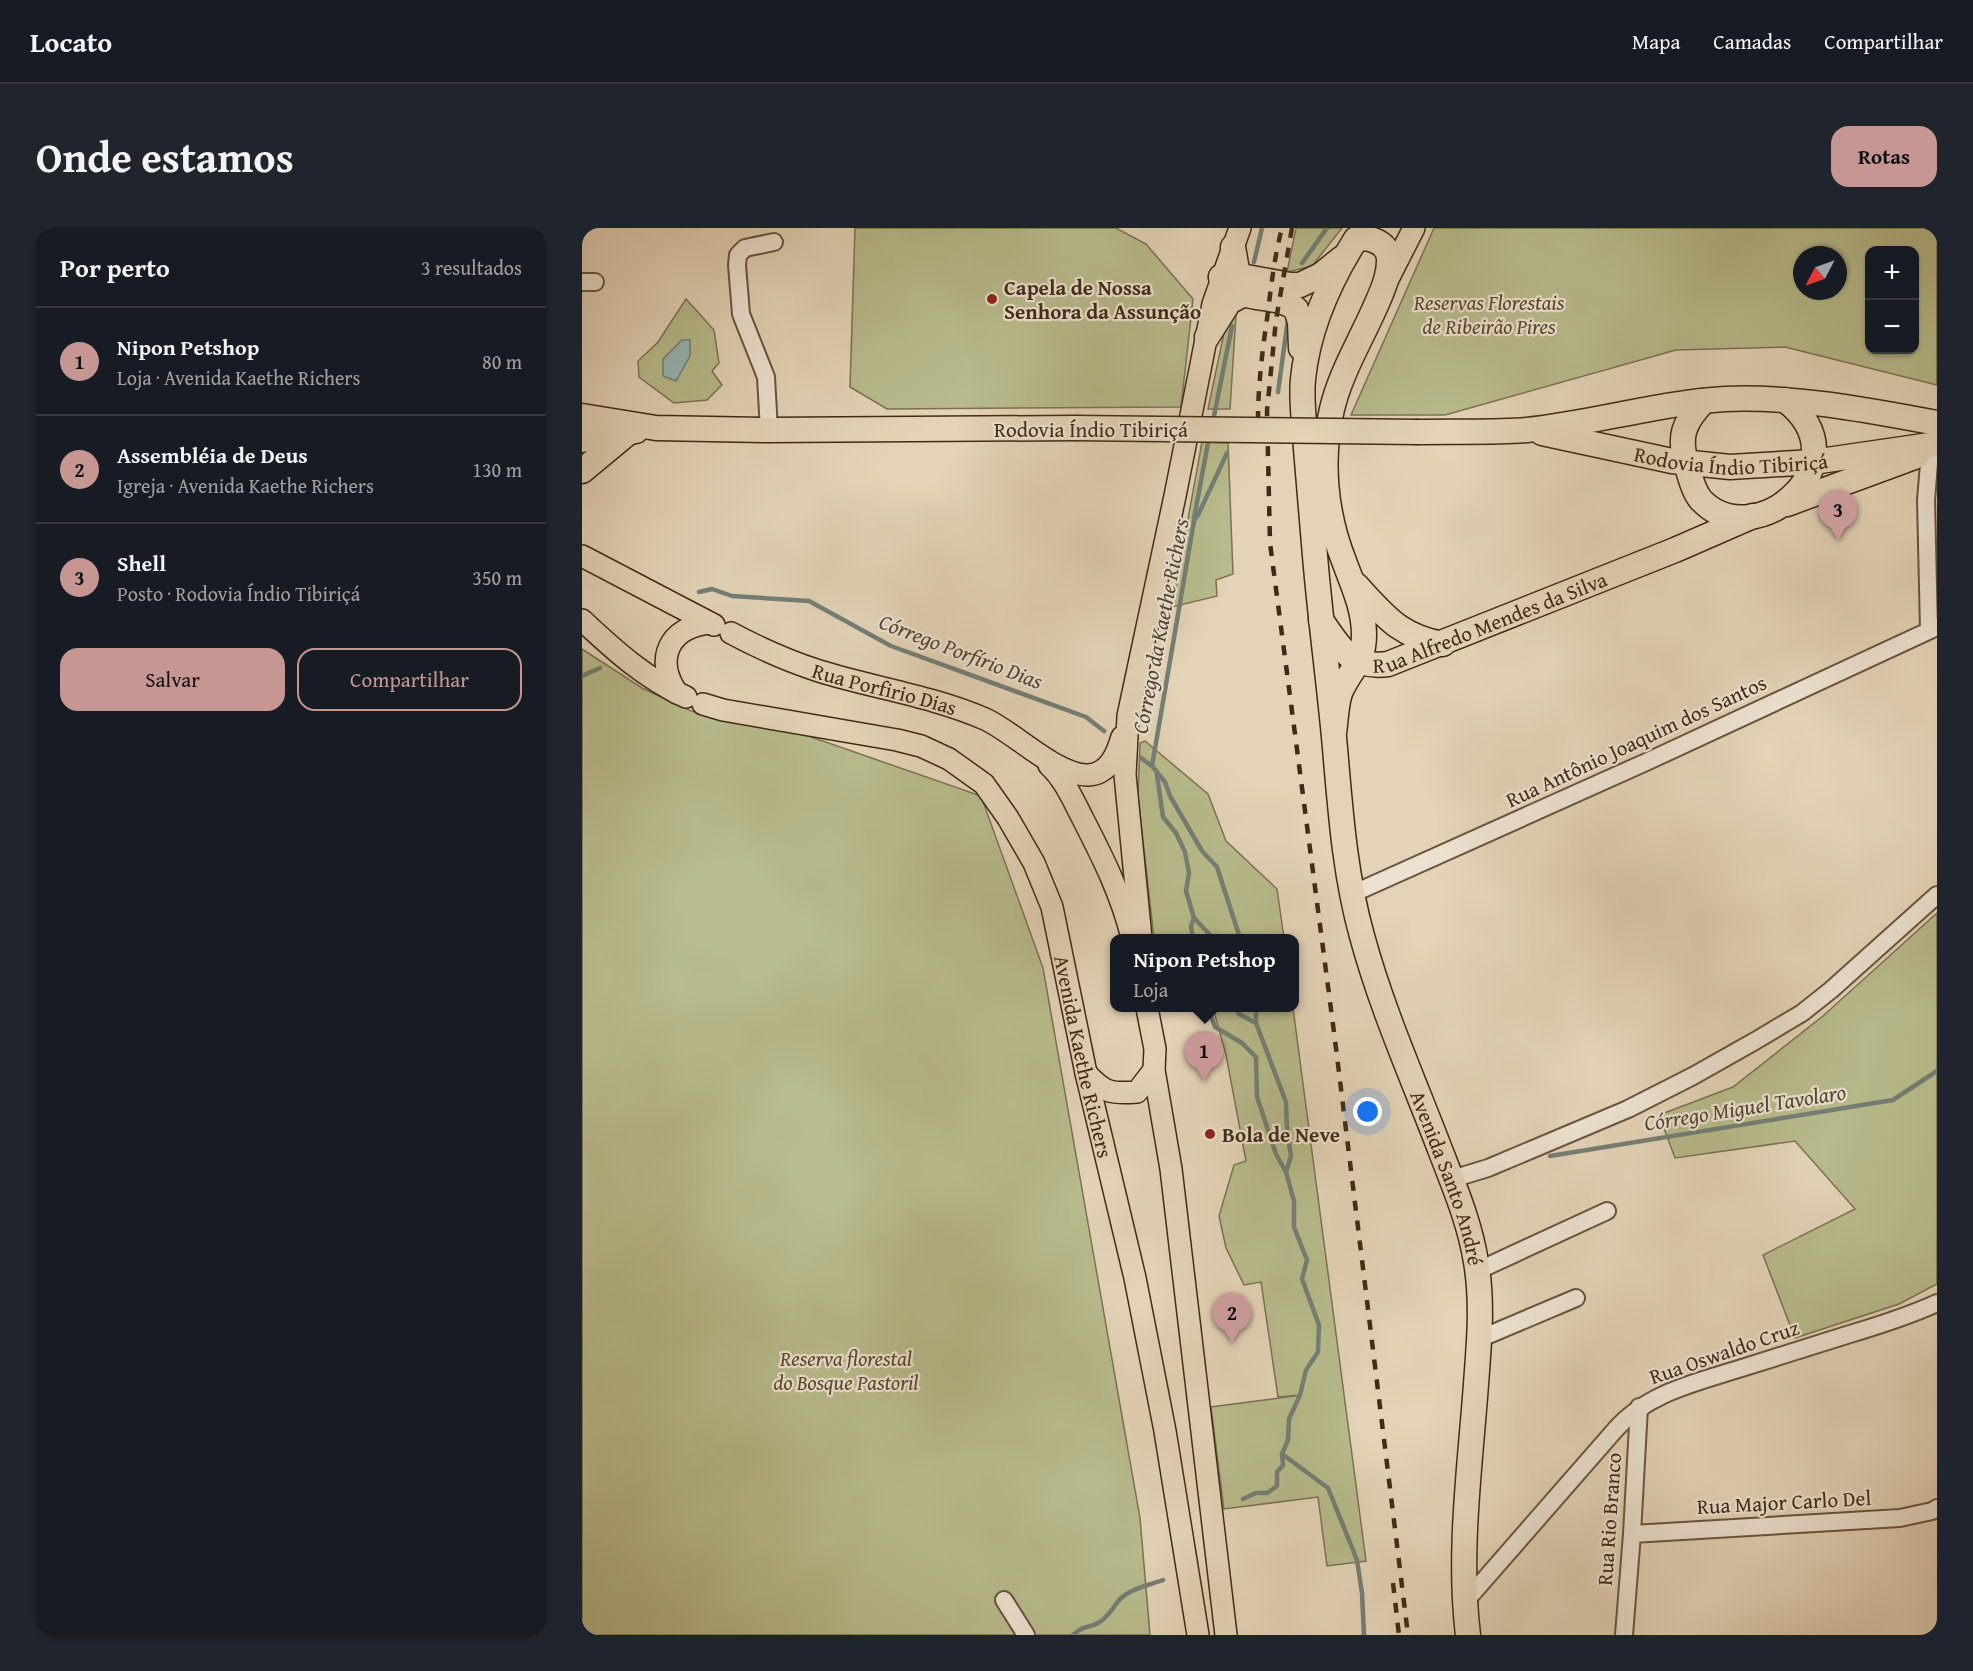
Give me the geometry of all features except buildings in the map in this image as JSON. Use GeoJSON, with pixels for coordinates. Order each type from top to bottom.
{"type":"FeatureCollection","features":[{"type":"Feature","properties":{"kind":"highway"},"geometry":{"type":"LineString","coordinates":[[1207,337],[1229,302],[1235,283],[1236,237]]}},
{"type":"Feature","properties":{"kind":"highway"},"geometry":{"type":"LineString","coordinates":[[1235,283],[1300,285],[1321,275],[1355,241],[1364,237],[1374,240],[1388,252],[1388,269],[1384,288],[1342,380],[1328,430],[1326,474],[1330,514],[1363,619],[1364,636],[1359,663]]}},
{"type":"Feature","properties":{"kind":"highway"},"geometry":{"type":"LineString","coordinates":[[1303,380],[1319,310],[1355,241]]}},
{"type":"Feature","properties":{"kind":"highway"},"geometry":{"type":"LineString","coordinates":[[1235,283],[1285,302],[1296,309],[1300,321],[1303,380]]}},
{"type":"Feature","properties":{"kind":"highway","name":"Avenida Santo André"},"geometry":{"type":"LineString","coordinates":[[1303,380],[1320,618],[1341,817],[1352,894],[1362,937],[1376,980],[1467,1219],[1477,1270],[1479,1339],[1465,1550],[1464,1603],[1468,1635]]}},
{"type":"Feature","properties":{"kind":"highway"},"geometry":{"type":"LineString","coordinates":[[1782,506],[1806,479],[1813,462],[1811,429],[1797,409],[1785,400]]}},
{"type":"Feature","properties":{"kind":"highway","name":"Rodovia Índio Tibiriçá"},"geometry":{"type":"LineString","coordinates":[[582,416],[656,428],[769,430],[1075,428],[1418,432],[1527,430],[1704,401],[1785,400],[1937,423]]}},
{"type":"Feature","properties":{"kind":"highway"},"geometry":{"type":"LineString","coordinates":[[1698,494],[1686,464],[1683,435],[1689,418],[1704,401]]}},
{"type":"Feature","properties":{"kind":"highway","name":"Rodovia Índio Tibiriçá"},"geometry":{"type":"LineString","coordinates":[[582,440],[656,428]]}},
{"type":"Feature","properties":{"kind":"highway"},"geometry":{"type":"LineString","coordinates":[[1780,465],[1801,451],[1811,429]]}},
{"type":"Feature","properties":{"kind":"highway","name":"Rodovia Índio Tibiriçá"},"geometry":{"type":"LineString","coordinates":[[1527,430],[1647,457],[1686,464],[1730,467],[1780,465],[1928,451]]}},
{"type":"Feature","properties":{"kind":"highway"},"geometry":{"type":"LineString","coordinates":[[582,471],[629,432]]}},
{"type":"Feature","properties":{"kind":"highway"},"geometry":{"type":"LineString","coordinates":[[1683,435],[1696,451],[1730,467]]}},
{"type":"Feature","properties":{"kind":"highway","name":"Rua Alfredo Mendes da Silva"},"geometry":{"type":"LineString","coordinates":[[1320,618],[1342,648],[1359,663],[1376,666],[1388,664],[1675,550],[1753,516],[1928,451]]}},
{"type":"Feature","properties":{"kind":"highway"},"geometry":{"type":"LineString","coordinates":[[1647,457],[1679,472],[1698,494],[1722,514],[1740,517],[1753,516]]}},
{"type":"Feature","properties":{"kind":"highway","name":"Rua Alfredo Mendes da Silva"},"geometry":{"type":"LineString","coordinates":[[1675,550],[1692,531],[1696,520],[1698,494]]}},
{"type":"Feature","properties":{"kind":"highway"},"geometry":{"type":"LineString","coordinates":[[1352,582],[1404,632],[1427,641],[1443,644]]}},
{"type":"Feature","properties":{"kind":"highway"},"geometry":{"type":"LineString","coordinates":[[1320,618],[1341,633],[1357,629],[1363,619]]}},
{"type":"Feature","properties":{"kind":"highway","name":"Avenida Santo André"},"geometry":{"type":"LineString","coordinates":[[1334,734],[1340,693],[1359,663]]}},
{"type":"Feature","properties":{"kind":"main road"},"geometry":{"type":"LineString","coordinates":[[1384,288],[1414,228]]}},
{"type":"Feature","properties":{"kind":"main road"},"geometry":{"type":"LineString","coordinates":[[1033,750],[1075,774],[1098,773],[1107,768],[1115,758],[1128,716],[1207,337]]}},
{"type":"Feature","properties":{"kind":"main road","name":"Rua Porfirio Dias"},"geometry":{"type":"LineString","coordinates":[[582,556],[781,657],[819,671],[948,705],[1007,731],[1033,750]]}},
{"type":"Feature","properties":{"kind":"main road","name":"Avenida Kaethe Richers"},"geometry":{"type":"LineString","coordinates":[[582,620],[630,663],[689,698],[723,710],[897,740],[921,746],[949,759],[984,784],[1008,818],[1034,863],[1052,908],[1086,1073],[1135,1278],[1165,1431],[1198,1635]]}},
{"type":"Feature","properties":{"kind":"main road"},"geometry":{"type":"LineString","coordinates":[[689,698],[669,681],[665,667],[667,653],[673,640],[683,630],[696,624],[718,627]]}},
{"type":"Feature","properties":{"kind":"main road"},"geometry":{"type":"LineString","coordinates":[[1128,716],[1125,775],[1141,934]]}},
{"type":"Feature","properties":{"kind":"main road"},"geometry":{"type":"LineString","coordinates":[[1033,750],[1053,769],[1066,786],[1117,891],[1130,934]]}},
{"type":"Feature","properties":{"kind":"main road"},"geometry":{"type":"LineString","coordinates":[[1148,1012],[1155,1049],[1154,1070],[1171,1169],[1226,1635]]}},
{"type":"Feature","properties":{"kind":"main road"},"geometry":{"type":"LineString","coordinates":[[1086,1073],[1101,1089],[1124,1093],[1137,1092],[1154,1070]]}},
{"type":"Feature","properties":{"kind":"street"},"geometry":{"type":"LineString","coordinates":[[769,430],[766,377],[741,314],[737,265],[738,255],[745,248],[774,242]]}},
{"type":"Feature","properties":{"kind":"street"},"geometry":{"type":"LineString","coordinates":[[1928,451],[1920,472],[1926,500],[1933,629]]}},
{"type":"Feature","properties":{"kind":"street","name":"Rua Antônio Joaquim dos Santos"},"geometry":{"type":"LineString","coordinates":[[1352,894],[1644,763],[1933,629]]}},
{"type":"Feature","properties":{"kind":"street"},"geometry":{"type":"LineString","coordinates":[[1452,1179],[1488,1168],[1628,1109],[1755,1041],[1802,1013],[1831,990],[1937,895]]}},
{"type":"Feature","properties":{"kind":"street"},"geometry":{"type":"LineString","coordinates":[[1477,1270],[1607,1211]]}},
{"type":"Feature","properties":{"kind":"street"},"geometry":{"type":"LineString","coordinates":[[1479,1339],[1576,1298]]}},
{"type":"Feature","properties":{"kind":"street","name":"Rua Oswaldo Cruz"},"geometry":{"type":"LineString","coordinates":[[1464,1603],[1615,1430],[1639,1407],[1659,1396],[1695,1383],[1899,1319],[1937,1303]]}},
{"type":"Feature","properties":{"kind":"street","name":"Rua Rio Branco"},"geometry":{"type":"LineString","coordinates":[[1624,1635],[1639,1407]]}},
{"type":"Feature","properties":{"kind":"street","name":"Rua Major Carlo Del"},"geometry":{"type":"LineString","coordinates":[[1632,1534],[1900,1518],[1937,1508]]}},
{"type":"Feature","properties":{"kind":"street"},"geometry":{"type":"LineString","coordinates":[[1004,1600],[1026,1635]]}},
{"type":"Feature","properties":{"kind":"green space"},"geometry":{"type":"Polygon","coordinates":[[[855,228],[1116,228],[1146,244],[1193,299],[1181,407],[887,409],[850,387],[855,228]]]}},
{"type":"Feature","properties":{"kind":"green space"},"geometry":{"type":"Polygon","coordinates":[[[1296,228],[1342,228],[1312,266],[1287,272],[1296,228]]]}},
{"type":"Feature","properties":{"kind":"green space","name":"Reservas Florestais de Ribeirão Pires"},"geometry":{"type":"Polygon","coordinates":[[[1434,228],[1937,228],[1937,385],[1785,347],[1676,350],[1445,415],[1351,415],[1434,228]]]}},
{"type":"Feature","properties":{"kind":"green space"},"geometry":{"type":"Polygon","coordinates":[[[686,299],[714,330],[719,363],[712,371],[722,385],[707,400],[674,403],[639,377],[638,361],[658,342],[686,299]]]}},
{"type":"Feature","properties":{"kind":"green space"},"geometry":{"type":"Polygon","coordinates":[[[1236,315],[1230,409],[1208,409],[1224,333],[1229,319],[1236,315]]]}},
{"type":"Feature","properties":{"kind":"green space"},"geometry":{"type":"Polygon","coordinates":[[[1202,442],[1228,443],[1233,574],[1216,580],[1217,596],[1172,607],[1202,442]]]}},
{"type":"Feature","properties":{"kind":"green space","name":"Reserva florestal do Bosque Pastoril"},"geometry":{"type":"Polygon","coordinates":[[[582,649],[642,688],[691,711],[794,731],[981,796],[1043,968],[1140,1518],[1150,1635],[582,1635],[582,649]]]}},
{"type":"Feature","properties":{"kind":"green space"},"geometry":{"type":"Polygon","coordinates":[[[1145,741],[1208,794],[1226,841],[1277,889],[1283,934],[1154,934],[1138,797],[1140,743],[1145,741]]]}},
{"type":"Feature","properties":{"kind":"green space"},"geometry":{"type":"Polygon","coordinates":[[[1937,913],[1937,1284],[1899,1304],[1795,1338],[1763,1255],[1855,1209],[1795,1141],[1675,1158],[1659,1115],[1733,1087],[1823,1016],[1937,913]]]}},
{"type":"Feature","properties":{"kind":"green space"},"geometry":{"type":"Polygon","coordinates":[[[1214,1012],[1294,1012],[1366,1561],[1327,1566],[1318,1497],[1224,1509],[1211,1407],[1302,1395],[1278,1397],[1261,1282],[1244,1285],[1226,1248],[1219,1216],[1234,1165],[1246,1161],[1226,1055],[1214,1012]]]}},
{"type":"Feature","properties":{"kind":"water"},"geometry":{"type":"Polygon","coordinates":[[[682,340],[690,340],[690,356],[676,381],[663,376],[663,359],[682,340]]]}},
{"type":"Feature","properties":{"kind":"waterway","name":"Córrego da Kaethe Richers"},"geometry":{"type":"LineString","coordinates":[[1254,262],[1262,228]]}},
{"type":"Feature","properties":{"kind":"waterway","name":"Córrego da Kaethe Richers"},"geometry":{"type":"LineString","coordinates":[[1302,263],[1327,228]]}},
{"type":"Feature","properties":{"kind":"waterway","name":"Córrego da Kaethe Richers"},"geometry":{"type":"LineString","coordinates":[[1278,392],[1288,319]]}},
{"type":"Feature","properties":{"kind":"waterway"},"geometry":{"type":"LineString","coordinates":[[1213,421],[1232,326]]}},
{"type":"Feature","properties":{"kind":"waterway"},"geometry":{"type":"LineString","coordinates":[[1194,518],[1209,438]]}},
{"type":"Feature","properties":{"kind":"waterway","name":"Córrego da Kaethe Richers"},"geometry":{"type":"LineString","coordinates":[[1227,453],[1194,521],[1152,766],[1165,782],[1170,796],[1202,851],[1217,867],[1239,934]]}},
{"type":"Feature","properties":{"kind":"waterway","name":"Córrego Porfírio Dias"},"geometry":{"type":"LineString","coordinates":[[699,592],[712,589],[732,596],[809,601],[891,646],[1086,717],[1104,731]]}},
{"type":"Feature","properties":{"kind":"waterway","name":"Córrego Porfírio Dias"},"geometry":{"type":"LineString","coordinates":[[582,676],[600,668]]}},
{"type":"Feature","properties":{"kind":"waterway","name":"Córrego Porfírio Dias"},"geometry":{"type":"LineString","coordinates":[[1141,758],[1152,766]]}},
{"type":"Feature","properties":{"kind":"waterway","name":"Córrego da Kaethe Richers"},"geometry":{"type":"LineString","coordinates":[[1157,775],[1163,817],[1176,833],[1185,852],[1189,873],[1186,891],[1194,918],[1209,934]]}},
{"type":"Feature","properties":{"kind":"waterway","name":"Córrego da Kaethe Richers"},"geometry":{"type":"LineString","coordinates":[[1192,934],[1191,926],[1194,918]]}},
{"type":"Feature","properties":{"kind":"waterway","name":"Córrego da Kaethe Richers"},"geometry":{"type":"LineString","coordinates":[[1209,1012],[1215,1027],[1242,1043],[1256,1057],[1257,1097],[1276,1154],[1286,1172]]}},
{"type":"Feature","properties":{"kind":"waterway","name":"Córrego da Kaethe Richers"},"geometry":{"type":"LineString","coordinates":[[1238,1012],[1256,1023]]}},
{"type":"Feature","properties":{"kind":"waterway","name":"Córrego da Kaethe Richers"},"geometry":{"type":"LineString","coordinates":[[1243,1499],[1256,1493],[1267,1493],[1277,1486],[1277,1472],[1283,1465],[1282,1454],[1288,1440],[1289,1419],[1300,1395],[1306,1370],[1318,1352],[1319,1325],[1302,1279],[1307,1260],[1294,1227],[1294,1201],[1286,1172],[1291,1156],[1286,1102],[1256,1023],[1256,1012]]}},
{"type":"Feature","properties":{"kind":"waterway","name":"Córrego Miguel Tavolaro"},"geometry":{"type":"LineString","coordinates":[[1550,1156],[1893,1100],[1937,1071]]}},
{"type":"Feature","properties":{"kind":"waterway"},"geometry":{"type":"LineString","coordinates":[[1282,1454],[1328,1488],[1357,1560],[1362,1593],[1364,1635]]}},
{"type":"Feature","properties":{"kind":"waterway","name":"Córrego da Kaethe Richers"},"geometry":{"type":"LineString","coordinates":[[1073,1635],[1080,1629],[1102,1621],[1120,1599],[1130,1592],[1163,1580]]}},
{"type":"Feature","properties":{"kind":"railway"},"geometry":{"type":"LineString","coordinates":[[1258,421],[1263,344],[1282,228]]}},
{"type":"Feature","properties":{"kind":"railway"},"geometry":{"type":"LineString","coordinates":[[1292,228],[1276,320],[1267,411],[1270,543],[1335,1040],[1408,1635]]}},
{"type":"Feature","properties":{"kind":"railway"},"geometry":{"type":"LineString","coordinates":[[1393,1583],[1399,1635]]}},
{"type":"Feature","properties":{"kind":"place","name":"Capela de Nossa Senhora da Assunção"},"geometry":{"type":"Point","coordinates":[992,299]}},
{"type":"Feature","properties":{"kind":"place","name":"Shell"},"geometry":{"type":"Point","coordinates":[1838,540]}},
{"type":"Feature","properties":{"kind":"place","name":"Nipon Petshop"},"geometry":{"type":"Point","coordinates":[1204,1081]}},
{"type":"Feature","properties":{"kind":"place","name":"Bola de Neve"},"geometry":{"type":"Point","coordinates":[1210,1134]}},
{"type":"Feature","properties":{"kind":"place","name":"Assembléia de Deus"},"geometry":{"type":"Point","coordinates":[1232,1343]}}]}
